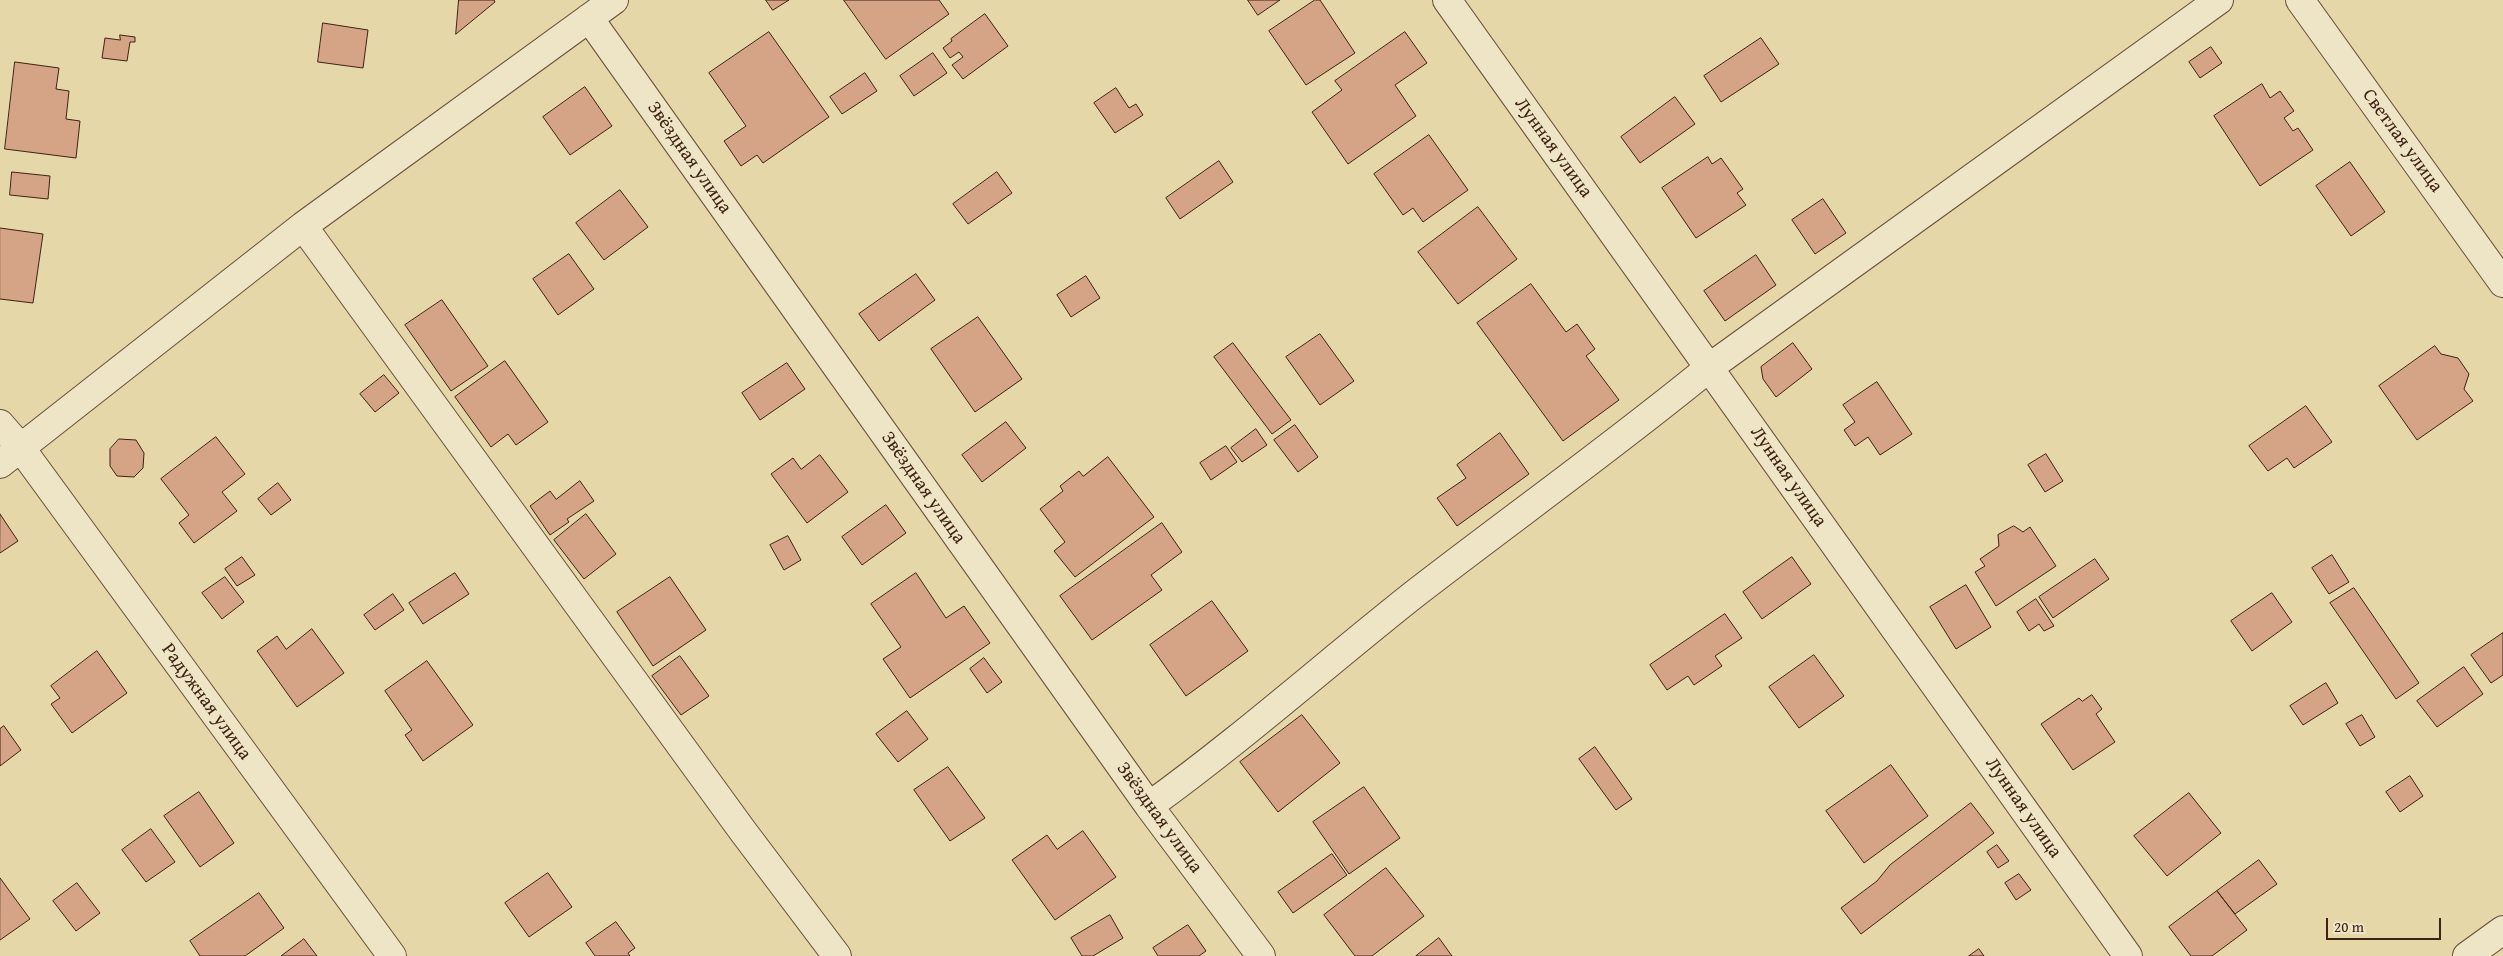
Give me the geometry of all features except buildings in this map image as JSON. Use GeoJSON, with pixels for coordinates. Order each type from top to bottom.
{"type":"FeatureCollection","features":[{"type":"Feature","properties":{"kind":"street"},"geometry":{"type":"LineString","coordinates":[[10,455],[303,226],[614,0]]}},
{"type":"Feature","properties":{"kind":"street","name":"Лунная улица"},"geometry":{"type":"LineString","coordinates":[[1447,0],[2128,956]]}},
{"type":"Feature","properties":{"kind":"street"},"geometry":{"type":"LineString","coordinates":[[1149,806],[1212,760],[1417,593],[1653,414],[1710,367],[2219,0]]}},
{"type":"Feature","properties":{"kind":"street","name":"Светлая улица"},"geometry":{"type":"LineString","coordinates":[[2300,0],[2503,282]]}},
{"type":"Feature","properties":{"kind":"street","name":"Звёздная улица"},"geometry":{"type":"LineString","coordinates":[[589,18],[1149,806],[1261,956]]}},
{"type":"Feature","properties":{"kind":"street"},"geometry":{"type":"LineString","coordinates":[[303,226],[736,822],[837,956]]}},
{"type":"Feature","properties":{"kind":"street","name":"Радужная улица"},"geometry":{"type":"LineString","coordinates":[[0,424],[10,455],[392,956]]}},
{"type":"Feature","properties":{"kind":"street"},"geometry":{"type":"LineString","coordinates":[[2467,956],[2503,930]]}}]}
